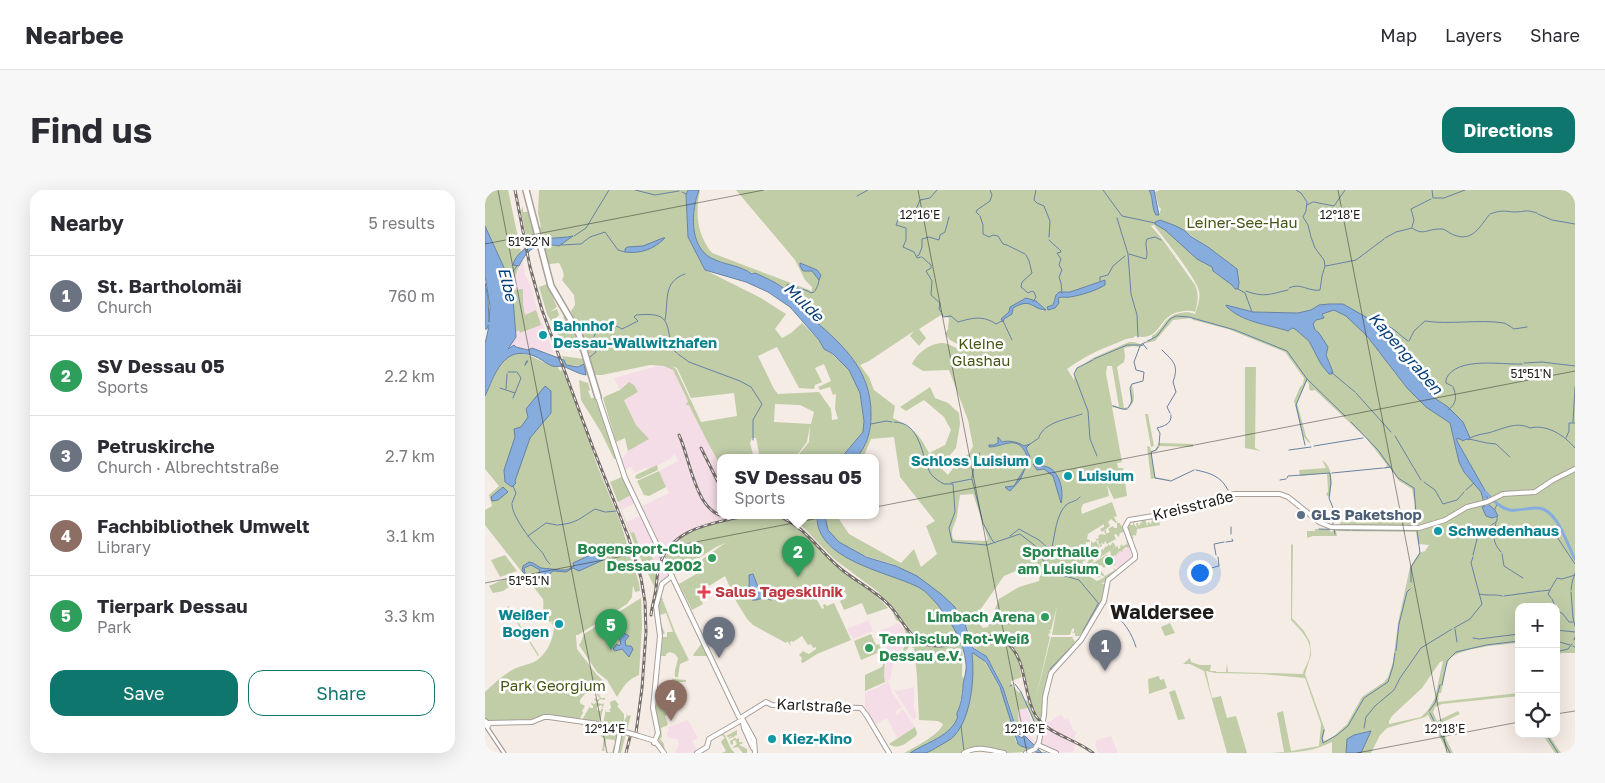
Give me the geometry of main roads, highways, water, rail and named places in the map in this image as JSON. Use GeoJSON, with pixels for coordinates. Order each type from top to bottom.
{"type":"FeatureCollection","features":[{"type":"Feature","properties":{"kind":"highway"},"geometry":{"type":"LineString","coordinates":[[527,190],[539,237]]}},
{"type":"Feature","properties":{"kind":"highway"},"geometry":{"type":"LineString","coordinates":[[529,200],[553,288],[579,334],[599,396]]}},
{"type":"Feature","properties":{"kind":"main road"},"geometry":{"type":"LineString","coordinates":[[599,396],[626,479],[745,726],[755,753]]}},
{"type":"Feature","properties":{"kind":"main road","name":"Kreisstraße"},"geometry":{"type":"LineString","coordinates":[[1037,746],[1045,715],[1045,698],[1051,672],[1081,640],[1103,603],[1108,579],[1135,558],[1125,527],[1128,521],[1175,512],[1234,494],[1284,494],[1323,524],[1336,528],[1416,529],[1448,519],[1469,506],[1489,501],[1505,493],[1532,493],[1575,469]]}},
{"type":"Feature","properties":{"kind":"main road"},"geometry":{"type":"LineString","coordinates":[[655,742],[658,731],[653,706],[660,636],[656,606],[661,586],[672,576]]}},
{"type":"Feature","properties":{"kind":"main road","name":"Karlstraße"},"geometry":{"type":"LineString","coordinates":[[740,719],[765,702],[771,705],[862,709],[889,753]]}},
{"type":"Feature","properties":{"kind":"main road"},"geometry":{"type":"LineString","coordinates":[[487,725],[533,724],[549,718],[623,732],[655,742],[663,753]]}},
{"type":"Feature","properties":{"kind":"main road"},"geometry":{"type":"LineString","coordinates":[[697,753],[707,747],[709,739],[740,719]]}},
{"type":"Feature","properties":{"kind":"main road"},"geometry":{"type":"LineString","coordinates":[[616,753],[623,732]]}},
{"type":"Feature","properties":{"kind":"main road"},"geometry":{"type":"LineString","coordinates":[[1026,753],[1032,751],[1037,746],[1056,753]]}},
{"type":"Feature","properties":{"kind":"main road"},"geometry":{"type":"LineString","coordinates":[[964,753],[978,748],[1004,753]]}},
{"type":"Feature","properties":{"kind":"water"},"geometry":{"type":"Polygon","coordinates":[[[688,190],[699,190],[693,218],[695,237],[704,252],[711,258],[752,274],[755,273],[783,288],[806,313],[841,345],[860,370],[870,399],[871,422],[866,443],[859,454],[844,454],[863,432],[864,421],[860,393],[849,370],[833,354],[824,349],[819,340],[790,307],[768,292],[746,282],[705,270],[688,237],[686,194],[688,190]]]}},
{"type":"Feature","properties":{"kind":"water"},"geometry":{"type":"Polygon","coordinates":[[[1149,190],[1154,190],[1159,215],[1156,215],[1154,212],[1149,190]]]}},
{"type":"Feature","properties":{"kind":"water"},"geometry":{"type":"Polygon","coordinates":[[[1160,220],[1184,230],[1237,269],[1238,289],[1235,289],[1213,271],[1212,267],[1197,259],[1165,230],[1155,224],[1155,222],[1160,220]]]}},
{"type":"Feature","properties":{"kind":"water","name":"Elbe"},"geometry":{"type":"Polygon","coordinates":[[[485,226],[512,285],[516,337],[508,349],[514,345],[528,350],[532,348],[564,360],[566,365],[578,367],[584,364],[586,375],[563,366],[552,366],[534,356],[523,353],[515,354],[508,358],[497,371],[485,396],[485,344],[489,326],[485,329],[485,283],[489,322],[490,306],[485,276],[485,226]]]}},
{"type":"Feature","properties":{"kind":"water"},"geometry":{"type":"Polygon","coordinates":[[[573,236],[559,246],[546,245],[535,247],[526,254],[519,266],[513,265],[516,258],[530,242],[540,239],[573,236]]]}},
{"type":"Feature","properties":{"kind":"water"},"geometry":{"type":"Polygon","coordinates":[[[665,238],[647,250],[625,252],[627,247],[643,246],[665,238]]]}},
{"type":"Feature","properties":{"kind":"water"},"geometry":{"type":"Polygon","coordinates":[[[800,263],[817,270],[821,275],[819,280],[812,271],[803,271],[800,263]]]}},
{"type":"Feature","properties":{"kind":"water"},"geometry":{"type":"Polygon","coordinates":[[[1105,280],[1105,285],[1093,291],[1058,298],[1059,303],[1055,308],[1048,310],[1047,307],[1053,305],[1059,292],[1070,292],[1105,280]]]}},
{"type":"Feature","properties":{"kind":"water"},"geometry":{"type":"Polygon","coordinates":[[[1026,298],[1036,301],[1046,310],[1028,304],[1019,305],[1013,308],[1012,314],[1004,319],[1003,322],[1001,319],[1009,312],[1010,307],[1026,298]]]}},
{"type":"Feature","properties":{"kind":"water"},"geometry":{"type":"Polygon","coordinates":[[[1343,304],[1366,317],[1433,397],[1448,407],[1463,422],[1470,438],[1469,440],[1462,441],[1457,438],[1457,441],[1487,494],[1488,504],[1495,510],[1498,516],[1492,518],[1486,516],[1482,507],[1485,506],[1481,492],[1464,472],[1459,462],[1450,423],[1426,407],[1407,388],[1367,336],[1346,316],[1334,310],[1322,314],[1324,318],[1316,320],[1313,324],[1315,330],[1328,347],[1326,355],[1333,372],[1329,374],[1321,364],[1309,341],[1295,329],[1292,328],[1288,331],[1248,320],[1226,306],[1253,312],[1298,313],[1311,310],[1319,305],[1343,304]]]}},
{"type":"Feature","properties":{"kind":"water"},"geometry":{"type":"Polygon","coordinates":[[[545,386],[551,391],[551,413],[530,438],[515,481],[516,483],[512,487],[505,482],[504,470],[515,437],[514,429],[521,427],[528,417],[526,409],[545,386]]]}},
{"type":"Feature","properties":{"kind":"water"},"geometry":{"type":"Polygon","coordinates":[[[998,437],[1002,442],[1019,443],[1024,446],[1030,444],[1026,448],[1030,457],[1020,480],[1010,491],[1005,487],[1014,486],[1025,468],[1027,456],[1023,449],[1015,443],[989,447],[989,445],[998,443],[998,437]]]}},
{"type":"Feature","properties":{"kind":"water"},"geometry":{"type":"Polygon","coordinates":[[[1035,463],[1037,467],[1044,466],[1050,468],[1058,477],[1062,490],[1061,503],[1053,476],[1044,469],[1037,470],[1033,464],[1035,463]]]}},
{"type":"Feature","properties":{"kind":"water"},"geometry":{"type":"Polygon","coordinates":[[[503,487],[508,492],[498,500],[492,501],[491,497],[503,487]]]}},
{"type":"Feature","properties":{"kind":"water"},"geometry":{"type":"Polygon","coordinates":[[[818,519],[826,519],[828,530],[839,542],[866,557],[896,566],[917,576],[954,606],[964,621],[973,648],[986,656],[1003,688],[1016,728],[1022,734],[1017,735],[1022,738],[1024,735],[1042,753],[1035,752],[1018,744],[1000,687],[986,662],[973,653],[971,696],[965,718],[955,735],[931,751],[910,753],[945,734],[955,723],[958,716],[966,667],[963,647],[952,625],[925,591],[857,563],[841,554],[828,544],[820,531],[818,519]]]}},
{"type":"Feature","properties":{"kind":"water"},"geometry":{"type":"Polygon","coordinates":[[[599,551],[603,560],[579,571],[573,568],[566,572],[553,571],[549,575],[533,577],[527,576],[522,571],[523,566],[529,562],[541,568],[561,570],[567,570],[574,566],[573,563],[599,551]],[[531,565],[524,568],[525,573],[530,575],[538,575],[540,570],[531,565]]]}},
{"type":"Feature","properties":{"kind":"water"},"geometry":{"type":"Polygon","coordinates":[[[753,574],[758,587],[766,588],[769,594],[773,594],[773,599],[752,600],[748,593],[749,575],[753,574]]]}},
{"type":"Feature","properties":{"kind":"water"},"geometry":{"type":"Polygon","coordinates":[[[624,633],[629,636],[625,641],[626,646],[631,646],[633,649],[629,657],[622,649],[615,651],[613,649],[617,644],[619,646],[621,643],[619,638],[624,633]]]}},
{"type":"Feature","properties":{"kind":"water"},"geometry":{"type":"Polygon","coordinates":[[[1371,731],[1361,753],[1346,753],[1347,739],[1354,735],[1371,731]]]}},
{"type":"Feature","properties":{"kind":"waterway"},"geometry":{"type":"LineString","coordinates":[[574,236],[586,228],[609,190]]}},
{"type":"Feature","properties":{"kind":"waterway"},"geometry":{"type":"LineString","coordinates":[[635,190],[655,195],[679,191]]}},
{"type":"Feature","properties":{"kind":"waterway"},"geometry":{"type":"LineString","coordinates":[[857,196],[868,190]]}},
{"type":"Feature","properties":{"kind":"waterway"},"geometry":{"type":"LineString","coordinates":[[914,210],[920,200],[930,198],[937,190]]}},
{"type":"Feature","properties":{"kind":"waterway"},"geometry":{"type":"LineString","coordinates":[[979,215],[976,212],[977,210],[990,201],[992,195],[990,190]]}},
{"type":"Feature","properties":{"kind":"waterway"},"geometry":{"type":"LineString","coordinates":[[1036,190],[1034,200],[1044,206],[1050,221],[1049,237]]}},
{"type":"Feature","properties":{"kind":"waterway","name":"Kapengraben"},"geometry":{"type":"LineString","coordinates":[[1103,190],[1122,216],[1155,223]]}},
{"type":"Feature","properties":{"kind":"waterway"},"geometry":{"type":"LineString","coordinates":[[1296,190],[1301,193],[1307,202],[1303,217],[1308,225],[1315,248],[1324,260],[1325,266]]}},
{"type":"Feature","properties":{"kind":"waterway"},"geometry":{"type":"LineString","coordinates":[[1314,202],[1334,206],[1345,190]]}},
{"type":"Feature","properties":{"kind":"waterway"},"geometry":{"type":"LineString","coordinates":[[1432,190],[1433,198],[1444,198],[1465,190]]}},
{"type":"Feature","properties":{"kind":"waterway"},"geometry":{"type":"LineString","coordinates":[[682,192],[686,194]]}},
{"type":"Feature","properties":{"kind":"waterway"},"geometry":{"type":"LineString","coordinates":[[1412,227],[1414,220],[1411,209],[1431,199]]}},
{"type":"Feature","properties":{"kind":"waterway"},"geometry":{"type":"LineString","coordinates":[[1307,205],[1313,202]]}},
{"type":"Feature","properties":{"kind":"waterway"},"geometry":{"type":"LineString","coordinates":[[912,210],[907,214],[900,215],[896,225],[906,228],[906,240],[903,247],[914,252],[917,258],[921,257]]}},
{"type":"Feature","properties":{"kind":"waterway"},"geometry":{"type":"LineString","coordinates":[[1490,214],[1502,211],[1537,213]]}},
{"type":"Feature","properties":{"kind":"waterway"},"geometry":{"type":"LineString","coordinates":[[1538,214],[1552,220],[1575,224]]}},
{"type":"Feature","properties":{"kind":"waterway"},"geometry":{"type":"LineString","coordinates":[[1385,238],[1396,232],[1412,228],[1420,232],[1441,229],[1460,237],[1466,237],[1475,232],[1489,215]]}},
{"type":"Feature","properties":{"kind":"waterway"},"geometry":{"type":"LineString","coordinates":[[980,216],[983,234],[989,237],[993,235],[998,236],[1003,244],[1025,254]]}},
{"type":"Feature","properties":{"kind":"waterway"},"geometry":{"type":"LineString","coordinates":[[917,256],[922,247],[922,239],[929,237],[939,240],[940,235],[945,232],[949,217]]}},
{"type":"Feature","properties":{"kind":"waterway"},"geometry":{"type":"LineString","coordinates":[[1117,218],[1128,254],[1131,294],[1137,315],[1138,337]]}},
{"type":"Feature","properties":{"kind":"waterway"},"geometry":{"type":"LineString","coordinates":[[561,245],[581,244],[590,237],[605,232],[618,250],[625,252]]}},
{"type":"Feature","properties":{"kind":"waterway"},"geometry":{"type":"LineString","coordinates":[[1129,254],[1146,259],[1147,239],[1155,237],[1161,240]]}},
{"type":"Feature","properties":{"kind":"waterway"},"geometry":{"type":"LineString","coordinates":[[1326,266],[1356,260],[1384,239]]}},
{"type":"Feature","properties":{"kind":"waterway"},"geometry":{"type":"LineString","coordinates":[[1049,240],[1061,251],[1057,253],[1061,259],[1059,265],[1062,270],[1059,277],[1062,293]]}},
{"type":"Feature","properties":{"kind":"waterway"},"geometry":{"type":"LineString","coordinates":[[1026,255],[1032,273],[1022,282],[1021,287],[1028,293],[1034,292],[1036,297],[1033,302]]}},
{"type":"Feature","properties":{"kind":"waterway"},"geometry":{"type":"LineString","coordinates":[[1100,281],[1100,277],[1108,275],[1113,266],[1125,256]]}},
{"type":"Feature","properties":{"kind":"waterway"},"geometry":{"type":"LineString","coordinates":[[922,257],[931,265],[931,268],[926,271],[932,281],[931,295],[940,303],[939,309],[941,312]]}},
{"type":"Feature","properties":{"kind":"waterway","name":"Elbe"},"geometry":{"type":"LineString","coordinates":[[508,278],[517,266]]}},
{"type":"Feature","properties":{"kind":"waterway"},"geometry":{"type":"LineString","coordinates":[[1289,288],[1297,286],[1320,290],[1325,266]]}},
{"type":"Feature","properties":{"kind":"waterway"},"geometry":{"type":"LineString","coordinates":[[665,320],[670,287],[678,277],[685,274]]}},
{"type":"Feature","properties":{"kind":"waterway","name":"Mulde"},"geometry":{"type":"LineString","coordinates":[[815,291],[819,280]]}},
{"type":"Feature","properties":{"kind":"waterway","name":"Mulde"},"geometry":{"type":"LineString","coordinates":[[785,288],[788,284],[811,293],[814,292]]}},
{"type":"Feature","properties":{"kind":"waterway","name":"Kapengraben"},"geometry":{"type":"LineString","coordinates":[[1238,289],[1245,293],[1252,312]]}},
{"type":"Feature","properties":{"kind":"waterway"},"geometry":{"type":"LineString","coordinates":[[1246,291],[1262,295],[1288,290]]}},
{"type":"Feature","properties":{"kind":"waterway"},"geometry":{"type":"LineString","coordinates":[[590,357],[596,352],[595,346],[592,344],[595,334],[599,330],[612,325],[622,329],[638,321],[634,317],[636,315],[647,314],[655,315],[665,320],[672,349],[677,353]]}},
{"type":"Feature","properties":{"kind":"waterway"},"geometry":{"type":"LineString","coordinates":[[942,314],[943,317],[951,316],[958,322],[977,318],[987,319],[996,324],[1002,321]]}},
{"type":"Feature","properties":{"kind":"waterway"},"geometry":{"type":"LineString","coordinates":[[1148,341],[1157,336],[1170,319],[1176,316],[1189,317],[1235,330],[1287,351],[1307,379],[1345,416]]}},
{"type":"Feature","properties":{"kind":"waterway"},"geometry":{"type":"LineString","coordinates":[[1003,321],[1012,340]]}},
{"type":"Feature","properties":{"kind":"waterway"},"geometry":{"type":"LineString","coordinates":[[1409,341],[1414,331],[1425,321],[1494,322],[1504,323],[1514,329],[1527,327]]}},
{"type":"Feature","properties":{"kind":"waterway"},"geometry":{"type":"LineString","coordinates":[[1374,327],[1379,323],[1384,324],[1408,341]]}},
{"type":"Feature","properties":{"kind":"waterway"},"geometry":{"type":"LineString","coordinates":[[1094,359],[1127,345],[1140,345],[1146,342]]}},
{"type":"Feature","properties":{"kind":"waterway"},"geometry":{"type":"LineString","coordinates":[[1143,344],[1147,349]]}},
{"type":"Feature","properties":{"kind":"waterway"},"geometry":{"type":"LineString","coordinates":[[1128,408],[1132,401],[1130,388],[1132,384],[1143,381],[1144,372],[1136,370],[1134,362],[1140,346],[1143,345]]}},
{"type":"Feature","properties":{"kind":"waterway"},"geometry":{"type":"LineString","coordinates":[[1162,350],[1174,364],[1176,372],[1173,382],[1176,392],[1167,407],[1170,413]]}},
{"type":"Feature","properties":{"kind":"waterway"},"geometry":{"type":"LineString","coordinates":[[678,354],[689,362],[751,387],[762,404],[753,420],[753,440]]}},
{"type":"Feature","properties":{"kind":"waterway"},"geometry":{"type":"LineString","coordinates":[[1093,360],[1077,368],[1074,374],[1088,411],[1090,439],[1097,456]]}},
{"type":"Feature","properties":{"kind":"waterway"},"geometry":{"type":"LineString","coordinates":[[527,361],[528,361],[525,365],[527,361]]}},
{"type":"Feature","properties":{"kind":"waterway"},"geometry":{"type":"LineString","coordinates":[[1524,363],[1542,362],[1575,366]]}},
{"type":"Feature","properties":{"kind":"waterway"},"geometry":{"type":"LineString","coordinates":[[1452,386],[1446,383],[1446,379],[1459,367],[1480,363],[1522,364]]}},
{"type":"Feature","properties":{"kind":"waterway"},"geometry":{"type":"LineString","coordinates":[[508,372],[516,372]]}},
{"type":"Feature","properties":{"kind":"waterway"},"geometry":{"type":"LineString","coordinates":[[513,398],[521,378],[517,372]]}},
{"type":"Feature","properties":{"kind":"waterway"},"geometry":{"type":"LineString","coordinates":[[1331,372],[1355,392]]}},
{"type":"Feature","properties":{"kind":"waterway"},"geometry":{"type":"LineString","coordinates":[[506,389],[507,374]]}},
{"type":"Feature","properties":{"kind":"waterway"},"geometry":{"type":"LineString","coordinates":[[1305,445],[1296,405],[1307,379]]}},
{"type":"Feature","properties":{"kind":"waterway"},"geometry":{"type":"LineString","coordinates":[[1448,410],[1455,400],[1453,387]]}},
{"type":"Feature","properties":{"kind":"waterway"},"geometry":{"type":"LineString","coordinates":[[1573,422],[1575,387]]}},
{"type":"Feature","properties":{"kind":"waterway"},"geometry":{"type":"LineString","coordinates":[[500,388],[515,393]]}},
{"type":"Feature","properties":{"kind":"waterway"},"geometry":{"type":"LineString","coordinates":[[1356,393],[1391,432]]}},
{"type":"Feature","properties":{"kind":"waterway"},"geometry":{"type":"LineString","coordinates":[[1113,406],[1127,409]]}},
{"type":"Feature","properties":{"kind":"waterway"},"geometry":{"type":"LineString","coordinates":[[1039,437],[1051,424],[1082,414]]}},
{"type":"Feature","properties":{"kind":"waterway"},"geometry":{"type":"LineString","coordinates":[[1159,445],[1160,433],[1157,428],[1169,423],[1171,415]]}},
{"type":"Feature","properties":{"kind":"waterway"},"geometry":{"type":"LineString","coordinates":[[871,424],[886,421],[892,422]]}},
{"type":"Feature","properties":{"kind":"waterway"},"geometry":{"type":"LineString","coordinates":[[894,422],[903,424],[915,434],[931,474],[944,484],[953,484],[955,512],[949,528],[952,542],[987,545],[1020,534],[1038,548],[1047,569],[1061,575]]}},
{"type":"Feature","properties":{"kind":"waterway"},"geometry":{"type":"LineString","coordinates":[[1351,422],[1378,450],[1398,478],[1414,488],[1417,526]]}},
{"type":"Feature","properties":{"kind":"waterway"},"geometry":{"type":"LineString","coordinates":[[1566,438],[1569,431],[1569,423],[1575,423]]}},
{"type":"Feature","properties":{"kind":"waterway"},"geometry":{"type":"LineString","coordinates":[[1470,438],[1509,426],[1520,425],[1530,428],[1549,429],[1566,439],[1575,448]]}},
{"type":"Feature","properties":{"kind":"waterway"},"geometry":{"type":"LineString","coordinates":[[1395,436],[1421,480]]}},
{"type":"Feature","properties":{"kind":"waterway"},"geometry":{"type":"LineString","coordinates":[[1030,444],[1039,438]]}},
{"type":"Feature","properties":{"kind":"waterway"},"geometry":{"type":"LineString","coordinates":[[1314,446],[1363,438]]}},
{"type":"Feature","properties":{"kind":"waterway"},"geometry":{"type":"LineString","coordinates":[[1469,439],[1496,444],[1510,457]]}},
{"type":"Feature","properties":{"kind":"waterway"},"geometry":{"type":"LineString","coordinates":[[1158,447],[1151,452],[1155,478],[1171,481],[1194,470]]}},
{"type":"Feature","properties":{"kind":"waterway"},"geometry":{"type":"LineString","coordinates":[[1289,450],[1311,447]]}},
{"type":"Feature","properties":{"kind":"waterway"},"geometry":{"type":"LineString","coordinates":[[972,478],[974,466],[979,455]]}},
{"type":"Feature","properties":{"kind":"waterway"},"geometry":{"type":"LineString","coordinates":[[1384,468],[1391,467]]}},
{"type":"Feature","properties":{"kind":"waterway"},"geometry":{"type":"LineString","coordinates":[[1332,473],[1383,468]]}},
{"type":"Feature","properties":{"kind":"waterway"},"geometry":{"type":"LineString","coordinates":[[1196,470],[1215,476],[1222,481],[1228,490]]}},
{"type":"Feature","properties":{"kind":"waterway"},"geometry":{"type":"LineString","coordinates":[[1287,478],[1288,476],[1330,473],[1329,498],[1333,508],[1333,527]]}},
{"type":"Feature","properties":{"kind":"waterway"},"geometry":{"type":"LineString","coordinates":[[951,483],[972,479],[983,523],[995,543]]}},
{"type":"Feature","properties":{"kind":"waterway"},"geometry":{"type":"LineString","coordinates":[[1280,480],[1286,479]]}},
{"type":"Feature","properties":{"kind":"waterway"},"geometry":{"type":"LineString","coordinates":[[1424,482],[1435,490],[1443,504],[1457,500],[1464,492]]}},
{"type":"Feature","properties":{"kind":"waterway"},"geometry":{"type":"LineString","coordinates":[[1466,490],[1474,483]]}},
{"type":"Feature","properties":{"kind":"waterway"},"geometry":{"type":"LineString","coordinates":[[512,503],[516,493],[513,486]]}},
{"type":"Feature","properties":{"kind":"waterway","name":"Kapengraben"},"geometry":{"type":"LineString","coordinates":[[1485,492],[1496,503],[1506,509],[1544,509],[1557,521],[1575,559]]}},
{"type":"Feature","properties":{"kind":"waterway"},"geometry":{"type":"LineString","coordinates":[[1052,547],[1058,520],[1063,509],[1066,505],[1080,497]]}},
{"type":"Feature","properties":{"kind":"waterway"},"geometry":{"type":"LineString","coordinates":[[512,504],[515,516],[550,564]]}},
{"type":"Feature","properties":{"kind":"waterway","name":"Kapengraben"},"geometry":{"type":"LineString","coordinates":[[1495,509],[1497,504]]}},
{"type":"Feature","properties":{"kind":"waterway"},"geometry":{"type":"LineString","coordinates":[[558,525],[575,521],[595,509],[605,512]]}},
{"type":"Feature","properties":{"kind":"waterway"},"geometry":{"type":"LineString","coordinates":[[606,512],[616,511]]}},
{"type":"Feature","properties":{"kind":"waterway"},"geometry":{"type":"LineString","coordinates":[[1473,555],[1478,535],[1497,521],[1497,517]]}},
{"type":"Feature","properties":{"kind":"waterway"},"geometry":{"type":"LineString","coordinates":[[528,536],[546,523],[557,525]]}},
{"type":"Feature","properties":{"kind":"waterway"},"geometry":{"type":"LineString","coordinates":[[1496,523],[1494,539],[1501,552]]}},
{"type":"Feature","properties":{"kind":"waterway"},"geometry":{"type":"LineString","coordinates":[[1231,527],[1231,534]]}},
{"type":"Feature","properties":{"kind":"waterway"},"geometry":{"type":"LineString","coordinates":[[1553,527],[1575,564]]}},
{"type":"Feature","properties":{"kind":"waterway"},"geometry":{"type":"LineString","coordinates":[[1010,536],[1019,529],[1039,540],[1048,548]]}},
{"type":"Feature","properties":{"kind":"waterway"},"geometry":{"type":"LineString","coordinates":[[1319,529],[1350,530]]}},
{"type":"Feature","properties":{"kind":"waterway"},"geometry":{"type":"LineString","coordinates":[[1334,529],[1335,534]]}},
{"type":"Feature","properties":{"kind":"waterway"},"geometry":{"type":"LineString","coordinates":[[1352,530],[1415,530]]}},
{"type":"Feature","properties":{"kind":"waterway"},"geometry":{"type":"LineString","coordinates":[[1411,582],[1411,567],[1420,553],[1417,530]]}},
{"type":"Feature","properties":{"kind":"waterway"},"geometry":{"type":"LineString","coordinates":[[1226,542],[1233,541],[1232,539]]}},
{"type":"Feature","properties":{"kind":"waterway"},"geometry":{"type":"LineString","coordinates":[[1216,555],[1214,544],[1224,542]]}},
{"type":"Feature","properties":{"kind":"waterway"},"geometry":{"type":"LineString","coordinates":[[1502,554],[1504,566],[1523,578]]}},
{"type":"Feature","properties":{"kind":"waterway"},"geometry":{"type":"LineString","coordinates":[[1212,577],[1211,568],[1219,566],[1218,557]]}},
{"type":"Feature","properties":{"kind":"waterway"},"geometry":{"type":"LineString","coordinates":[[1454,628],[1470,619],[1482,604],[1471,563],[1473,557]]}},
{"type":"Feature","properties":{"kind":"waterway"},"geometry":{"type":"LineString","coordinates":[[1571,590],[1575,573]]}},
{"type":"Feature","properties":{"kind":"waterway"},"geometry":{"type":"LineString","coordinates":[[1550,590],[1557,578],[1562,579],[1575,575]]}},
{"type":"Feature","properties":{"kind":"waterway"},"geometry":{"type":"LineString","coordinates":[[1065,576],[1079,580],[1099,604]]}},
{"type":"Feature","properties":{"kind":"waterway"},"geometry":{"type":"LineString","coordinates":[[1396,651],[1399,624],[1407,592],[1410,589]]}},
{"type":"Feature","properties":{"kind":"waterway"},"geometry":{"type":"LineString","coordinates":[[1542,591],[1550,590],[1548,594],[1551,598]]}},
{"type":"Feature","properties":{"kind":"waterway"},"geometry":{"type":"LineString","coordinates":[[1504,596],[1541,591]]}},
{"type":"Feature","properties":{"kind":"waterway"},"geometry":{"type":"LineString","coordinates":[[1571,592],[1575,626]]}},
{"type":"Feature","properties":{"kind":"waterway"},"geometry":{"type":"LineString","coordinates":[[1479,594],[1502,596]]}},
{"type":"Feature","properties":{"kind":"waterway"},"geometry":{"type":"LineString","coordinates":[[1552,599],[1557,610],[1569,622],[1573,622]]}},
{"type":"Feature","properties":{"kind":"waterway"},"geometry":{"type":"LineString","coordinates":[[1083,631],[1098,604]]}},
{"type":"Feature","properties":{"kind":"waterway"},"geometry":{"type":"LineString","coordinates":[[1112,614],[1127,628],[1136,647]]}},
{"type":"Feature","properties":{"kind":"waterway"},"geometry":{"type":"LineString","coordinates":[[1364,728],[1366,717],[1375,706],[1394,690],[1421,648],[1452,629]]}},
{"type":"Feature","properties":{"kind":"waterway"},"geometry":{"type":"LineString","coordinates":[[1455,629],[1457,642]]}},
{"type":"Feature","properties":{"kind":"waterway"},"geometry":{"type":"LineString","coordinates":[[1560,630],[1575,632]]}},
{"type":"Feature","properties":{"kind":"waterway"},"geometry":{"type":"LineString","coordinates":[[1473,638],[1515,634]]}},
{"type":"Feature","properties":{"kind":"waterway"},"geometry":{"type":"LineString","coordinates":[[1050,669],[1077,641]]}},
{"type":"Feature","properties":{"kind":"waterway"},"geometry":{"type":"LineString","coordinates":[[1447,661],[1456,652],[1486,645],[1515,641]]}},
{"type":"Feature","properties":{"kind":"waterway"},"geometry":{"type":"LineString","coordinates":[[1560,642],[1570,645]]}},
{"type":"Feature","properties":{"kind":"waterway"},"geometry":{"type":"LineString","coordinates":[[1560,651],[1568,649],[1572,644]]}},
{"type":"Feature","properties":{"kind":"waterway"},"geometry":{"type":"LineString","coordinates":[[1324,730],[1323,743],[1348,726],[1364,698],[1388,682],[1395,653]]}},
{"type":"Feature","properties":{"kind":"waterway"},"geometry":{"type":"LineString","coordinates":[[1442,685],[1447,662]]}},
{"type":"Feature","properties":{"kind":"waterway"},"geometry":{"type":"LineString","coordinates":[[1015,684],[1021,692],[1034,721]]}},
{"type":"Feature","properties":{"kind":"waterway"},"geometry":{"type":"LineString","coordinates":[[1429,711],[1435,703],[1440,685]]}},
{"type":"Feature","properties":{"kind":"waterway"},"geometry":{"type":"LineString","coordinates":[[1430,713],[1450,753]]}},
{"type":"Feature","properties":{"kind":"waterway"},"geometry":{"type":"LineString","coordinates":[[961,726],[964,751]]}},
{"type":"Feature","properties":{"kind":"waterway"},"geometry":{"type":"LineString","coordinates":[[1549,738],[1558,753]]}},
{"type":"Feature","properties":{"kind":"waterway"},"geometry":{"type":"LineString","coordinates":[[1038,753],[1046,753]]}},
{"type":"Feature","properties":{"kind":"railway"},"geometry":{"type":"LineString","coordinates":[[515,190],[530,267],[542,310],[628,536],[641,578],[645,602],[646,632],[642,688],[636,733]]}},
{"type":"Feature","properties":{"kind":"railway"},"geometry":{"type":"LineString","coordinates":[[679,435],[702,498],[709,508],[717,514]]}},
{"type":"Feature","properties":{"kind":"railway"},"geometry":{"type":"LineString","coordinates":[[701,448],[717,480]]}},
{"type":"Feature","properties":{"kind":"railway"},"geometry":{"type":"LineString","coordinates":[[651,615],[659,567],[666,552],[674,542],[694,529],[731,519]]}},
{"type":"Feature","properties":{"kind":"railway"},"geometry":{"type":"LineString","coordinates":[[786,519],[804,533],[841,569],[885,601],[909,631],[923,643],[944,646],[986,636],[997,638],[1007,643],[1014,650],[1022,668],[1029,698],[1036,716],[1048,728],[1093,753]]}},
{"type":"Feature","properties":{"kind":"railway"},"geometry":{"type":"LineString","coordinates":[[626,753],[630,737]]}},
{"type":"Feature","properties":{"kind":"place","name":"Bahnhof Dessau-Wallwitzhafen"},"geometry":{"type":"Point","coordinates":[543,335]}},
{"type":"Feature","properties":{"kind":"place","name":"Schloss Luisium"},"geometry":{"type":"Point","coordinates":[1039,461]}},
{"type":"Feature","properties":{"kind":"place","name":"Luisium"},"geometry":{"type":"Point","coordinates":[1068,476]}},
{"type":"Feature","properties":{"kind":"place","name":"GLS Paketshop"},"geometry":{"type":"Point","coordinates":[1301,515]}},
{"type":"Feature","properties":{"kind":"place","name":"Schwedenhaus"},"geometry":{"type":"Point","coordinates":[1438,531]}},
{"type":"Feature","properties":{"kind":"place","name":"Bogensport-Club Dessau 2002"},"geometry":{"type":"Point","coordinates":[712,558]}},
{"type":"Feature","properties":{"kind":"place","name":"Sporthalle am Luisium"},"geometry":{"type":"Point","coordinates":[1109,561]}},
{"type":"Feature","properties":{"kind":"place","name":"SV Dessau 05"},"geometry":{"type":"Point","coordinates":[798,577]}},
{"type":"Feature","properties":{"kind":"place","name":"Salus Tagesklinik"},"geometry":{"type":"Point","coordinates":[704,592]}},
{"type":"Feature","properties":{"kind":"place","name":"Limbach Arena"},"geometry":{"type":"Point","coordinates":[1045,617]}},
{"type":"Feature","properties":{"kind":"place","name":"Weißer Bogen"},"geometry":{"type":"Point","coordinates":[559,624]}},
{"type":"Feature","properties":{"kind":"place","name":"Tennisclub Rot-Weiß Dessau e.V."},"geometry":{"type":"Point","coordinates":[869,648]}},
{"type":"Feature","properties":{"kind":"place","name":"Tierpark Dessau"},"geometry":{"type":"Point","coordinates":[611,650]}},
{"type":"Feature","properties":{"kind":"place","name":"Petruskirche"},"geometry":{"type":"Point","coordinates":[719,658]}},
{"type":"Feature","properties":{"kind":"place","name":"St. Bartholomäi"},"geometry":{"type":"Point","coordinates":[1105,671]}},
{"type":"Feature","properties":{"kind":"place","name":"Fachbibliothek Umwelt"},"geometry":{"type":"Point","coordinates":[671,721]}},
{"type":"Feature","properties":{"kind":"place","name":"Kiez-Kino"},"geometry":{"type":"Point","coordinates":[772,739]}},
{"type":"Feature","properties":{"kind":"district","name":"Waldersee"},"geometry":{"type":"Point","coordinates":[1162,612]}},
{"type":"Feature","properties":{"kind":"park label","name":"Leiner-See-Hau"},"geometry":{"type":"Point","coordinates":[1242,223]}},
{"type":"Feature","properties":{"kind":"park label","name":"Kleine Glashau"},"geometry":{"type":"Point","coordinates":[981,352]}},
{"type":"Feature","properties":{"kind":"park label","name":"Park Georgium"},"geometry":{"type":"Point","coordinates":[553,686]}}]}
